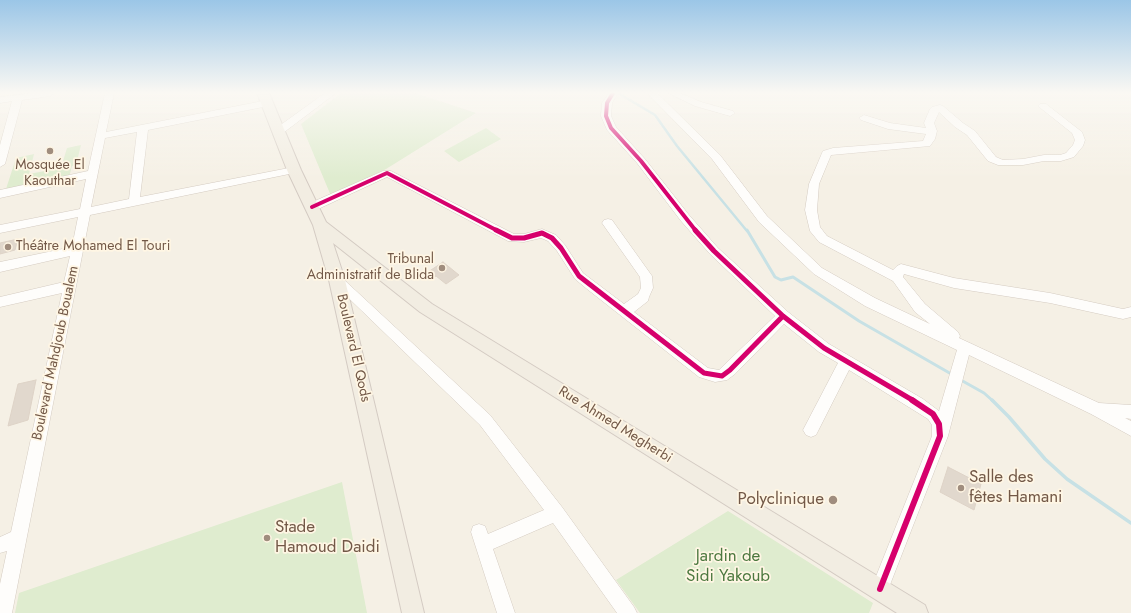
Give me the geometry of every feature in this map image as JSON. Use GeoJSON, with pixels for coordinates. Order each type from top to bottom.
{"type":"FeatureCollection","features":[{"type":"Feature","properties":{"kind":"main road","name":"Boulevard El Qods"},"geometry":{"type":"LineString","coordinates":[[276,122],[294,170],[320,225],[337,280],[413,613]]}},
{"type":"Feature","properties":{"kind":"main road","name":"Rue Ahmed Megherbi"},"geometry":{"type":"LineString","coordinates":[[320,225],[426,308],[917,613]]}},
{"type":"Feature","properties":{"kind":"street"},"geometry":{"type":"LineString","coordinates":[[0,164],[6,122]]}},
{"type":"Feature","properties":{"kind":"street","name":"Boulevard Mahdjoub Boualem"},"geometry":{"type":"LineString","coordinates":[[3,613],[103,122]]}},
{"type":"Feature","properties":{"kind":"street"},"geometry":{"type":"LineString","coordinates":[[100,136],[169,122]]}},
{"type":"Feature","properties":{"kind":"street"},"geometry":{"type":"LineString","coordinates":[[279,130],[291,122]]}},
{"type":"Feature","properties":{"kind":"street"},"geometry":{"type":"LineString","coordinates":[[608,122],[611,128],[641,161],[685,218],[714,251],[783,316],[824,348],[933,414],[939,424],[940,436]]}},
{"type":"Feature","properties":{"kind":"street"},"geometry":{"type":"LineString","coordinates":[[681,122],[716,157],[763,219],[818,271],[870,302],[1096,409],[1131,429]]}},
{"type":"Feature","properties":{"kind":"street"},"geometry":{"type":"LineString","coordinates":[[875,122],[888,126],[911,130],[932,131]]}},
{"type":"Feature","properties":{"kind":"street"},"geometry":{"type":"LineString","coordinates":[[930,122],[932,131],[930,139],[926,144],[833,151],[827,154],[814,184],[811,210],[814,228],[823,239],[898,278],[920,308],[965,347]]}},
{"type":"Feature","properties":{"kind":"street"},"geometry":{"type":"LineString","coordinates":[[954,122],[971,133],[992,159],[1002,163],[1023,162],[1044,158],[1061,158],[1070,155],[1078,146],[1080,140],[1077,132],[1063,122]]}},
{"type":"Feature","properties":{"kind":"street"},"geometry":{"type":"LineString","coordinates":[[134,202],[143,128]]}},
{"type":"Feature","properties":{"kind":"street"},"geometry":{"type":"LineString","coordinates":[[0,229],[294,170]]}},
{"type":"Feature","properties":{"kind":"street"},"geometry":{"type":"LineString","coordinates":[[312,207],[387,173],[512,238],[524,238],[542,233],[552,238],[561,248],[579,276],[704,373],[715,376],[722,376],[730,370],[783,316]]}},
{"type":"Feature","properties":{"kind":"street"},"geometry":{"type":"LineString","coordinates":[[0,194],[92,174]]}},
{"type":"Feature","properties":{"kind":"street"},"geometry":{"type":"LineString","coordinates":[[608,223],[646,276],[647,288],[643,297],[624,312]]}},
{"type":"Feature","properties":{"kind":"street"},"geometry":{"type":"LineString","coordinates":[[0,267],[77,250]]}},
{"type":"Feature","properties":{"kind":"street"},"geometry":{"type":"LineString","coordinates":[[898,278],[898,272],[901,269],[954,283],[1050,298],[1123,314],[1131,312]]}},
{"type":"Feature","properties":{"kind":"street"},"geometry":{"type":"LineString","coordinates":[[337,280],[485,420],[556,513],[628,613]]}},
{"type":"Feature","properties":{"kind":"street"},"geometry":{"type":"LineString","coordinates":[[0,302],[69,286]]}},
{"type":"Feature","properties":{"kind":"street"},"geometry":{"type":"LineString","coordinates":[[344,310],[351,303],[361,303]]}},
{"type":"Feature","properties":{"kind":"street"},"geometry":{"type":"LineString","coordinates":[[880,589],[940,436],[965,347]]}},
{"type":"Feature","properties":{"kind":"street"},"geometry":{"type":"LineString","coordinates":[[811,430],[846,361]]}},
{"type":"Feature","properties":{"kind":"street"},"geometry":{"type":"LineString","coordinates":[[1096,409],[1131,412]]}},
{"type":"Feature","properties":{"kind":"street"},"geometry":{"type":"LineString","coordinates":[[506,613],[481,539],[556,513]]}},
{"type":"Feature","properties":{"kind":"street"},"geometry":{"type":"LineString","coordinates":[[0,544],[18,538]]}},
{"type":"Feature","properties":{"kind":"green space"},"geometry":{"type":"Polygon","coordinates":[[[304,122],[462,122],[386,169],[331,196],[301,124],[304,122]]]}},
{"type":"Feature","properties":{"kind":"green space"},"geometry":{"type":"Polygon","coordinates":[[[486,128],[501,139],[459,162],[444,151],[486,128]]]}},
{"type":"Feature","properties":{"kind":"green space"},"geometry":{"type":"Polygon","coordinates":[[[81,145],[76,165],[72,166],[69,177],[6,189],[16,158],[34,154],[29,174],[61,168],[67,148],[81,145]]]}},
{"type":"Feature","properties":{"kind":"green space","name":"Stade Hamoud Daidi"},"geometry":{"type":"Polygon","coordinates":[[[342,482],[367,613],[15,613],[19,593],[342,482]]]}},
{"type":"Feature","properties":{"kind":"green space","name":"Jardin de Sidi Yakoub"},"geometry":{"type":"Polygon","coordinates":[[[728,511],[873,603],[869,613],[640,613],[616,580],[728,511]]]}},
{"type":"Feature","properties":{"kind":"building","name":"Théâtre Mohamed El Touri"},"geometry":{"type":"Polygon","coordinates":[[[18,239],[15,250],[0,254],[0,243],[18,239]]]}},
{"type":"Feature","properties":{"kind":"building","name":"Tribunal Administratif de Blida"},"geometry":{"type":"Polygon","coordinates":[[[443,262],[459,275],[446,284],[436,276],[431,279],[425,274],[443,262]]]}},
{"type":"Feature","properties":{"kind":"building"},"geometry":{"type":"Polygon","coordinates":[[[36,380],[28,420],[8,426],[18,384],[36,380]]]}},
{"type":"Feature","properties":{"kind":"building","name":"Salle des fêtes Hamani"},"geometry":{"type":"Polygon","coordinates":[[[948,467],[981,484],[974,510],[940,492],[948,467]]]}},
{"type":"Feature","properties":{"kind":"waterway"},"geometry":{"type":"LineString","coordinates":[[660,122],[677,146],[747,231]]}},
{"type":"Feature","properties":{"kind":"waterway"},"geometry":{"type":"LineString","coordinates":[[747,230],[775,277],[781,280],[793,277],[859,321],[953,375]]}},
{"type":"Feature","properties":{"kind":"waterway"},"geometry":{"type":"LineString","coordinates":[[959,379],[984,393],[993,401]]}},
{"type":"Feature","properties":{"kind":"waterway"},"geometry":{"type":"LineString","coordinates":[[993,401],[1009,417],[1045,459],[1067,479],[1131,523]]}},
{"type":"Feature","properties":{"kind":"cycle path"},"geometry":{"type":"LineString","coordinates":[[608,122],[611,128],[641,161],[685,218],[714,251],[783,316],[824,348],[933,414],[939,424],[940,436],[880,589]]}},
{"type":"Feature","properties":{"kind":"cycle path"},"geometry":{"type":"LineString","coordinates":[[312,207],[387,173],[512,238],[524,238],[542,233],[552,238],[561,248],[579,276],[591,286],[704,373],[715,376],[722,376],[730,370],[783,316]]}},
{"type":"Feature","properties":{"kind":"place","name":"Mosquée El Kaouthar"},"geometry":{"type":"Point","coordinates":[50,151]}},
{"type":"Feature","properties":{"kind":"place","name":"Théâtre Mohamed El Touri"},"geometry":{"type":"Point","coordinates":[8,247]}},
{"type":"Feature","properties":{"kind":"place","name":"Tribunal Administratif de Blida"},"geometry":{"type":"Point","coordinates":[442,268]}},
{"type":"Feature","properties":{"kind":"place","name":"Salle des fêtes Hamani"},"geometry":{"type":"Point","coordinates":[961,488]}},
{"type":"Feature","properties":{"kind":"place","name":"Polyclinique"},"geometry":{"type":"Point","coordinates":[833,500]}},
{"type":"Feature","properties":{"kind":"place","name":"Stade Hamoud Daidi"},"geometry":{"type":"Point","coordinates":[267,538]}}]}
